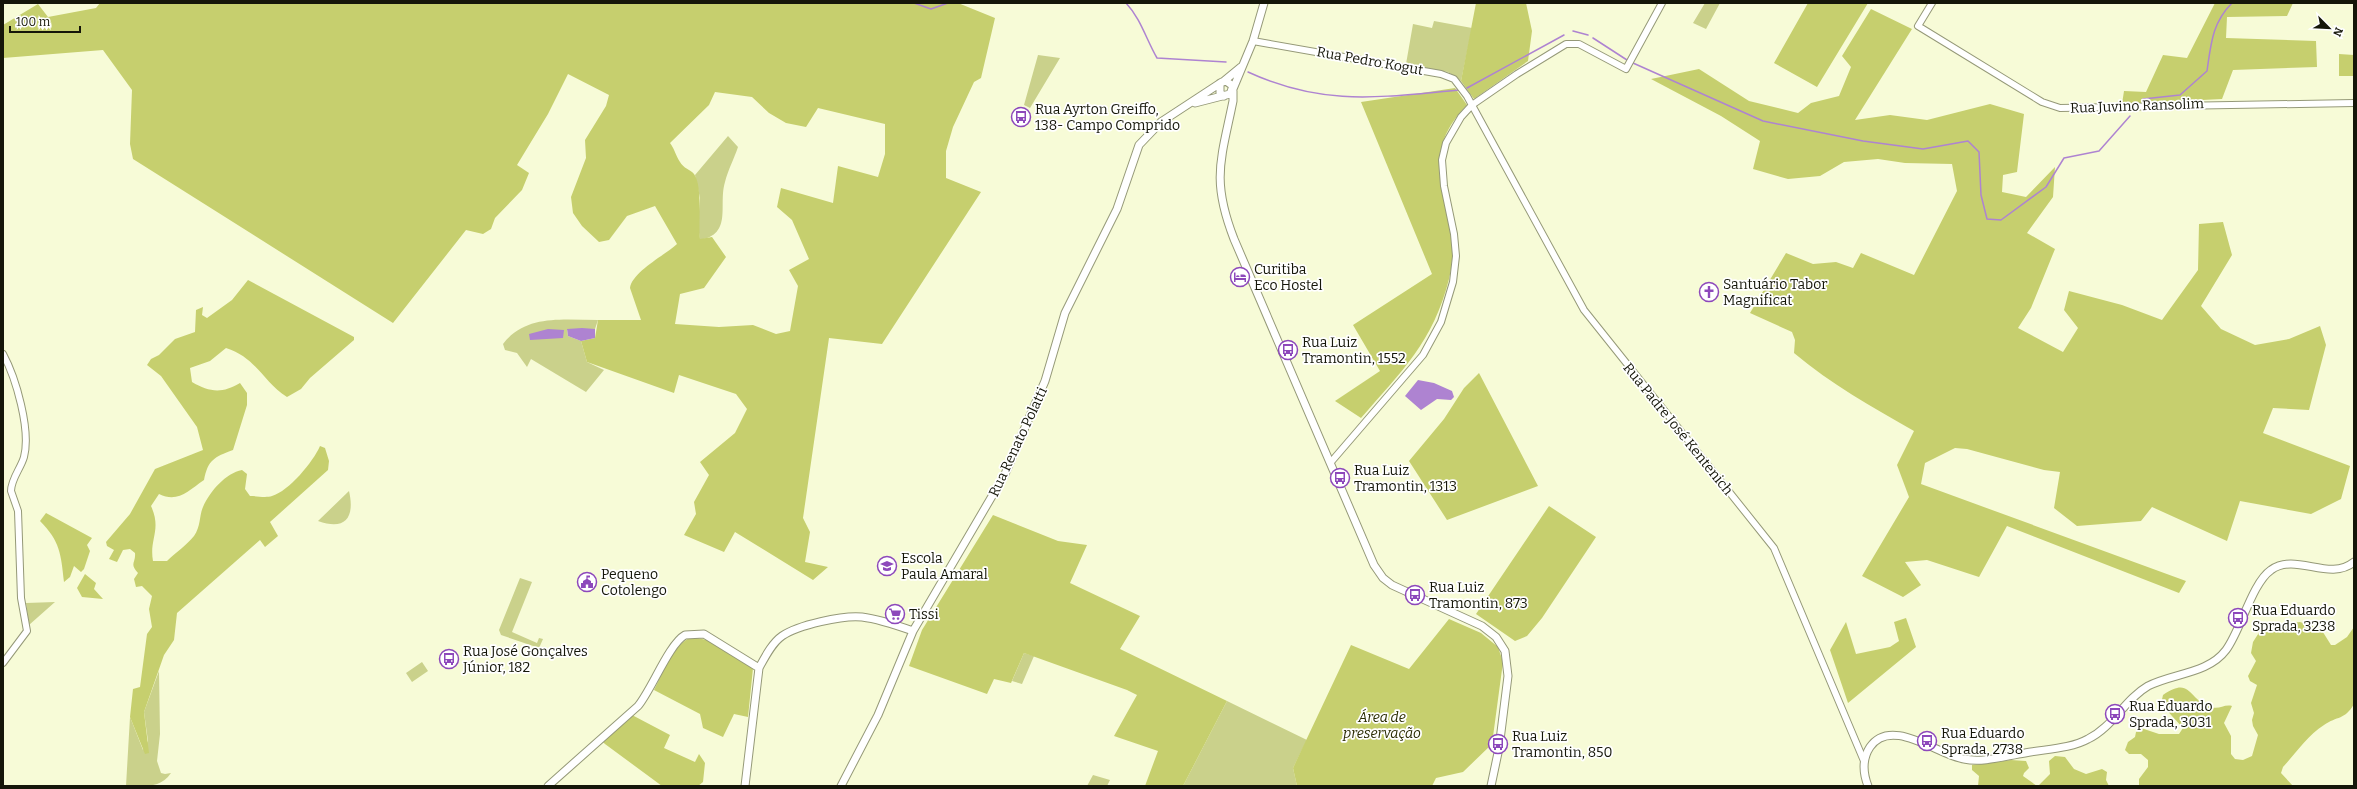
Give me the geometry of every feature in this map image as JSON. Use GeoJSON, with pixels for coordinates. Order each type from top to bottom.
{"type":"FeatureCollection","features":[{"type":"Feature","properties":{"kind":"main road"},"geometry":{"type":"LineString","coordinates":[[1264,3],[1253,41],[1233,90],[1231,112],[1219,172],[1220,192],[1223,208],[1234,239],[1331,462],[1364,545],[1383,578],[1397,588],[1482,626],[1496,637],[1505,651],[1508,676],[1500,742],[1492,786]]}},
{"type":"Feature","properties":{"kind":"main road","name":"Rua Renato Polatti"},"geometry":{"type":"LineString","coordinates":[[841,786],[878,715],[913,631],[1005,474],[1045,381],[1065,313],[1117,208],[1135,152],[1143,139],[1155,127],[1223,81],[1242,66]]}},
{"type":"Feature","properties":{"kind":"main road"},"geometry":{"type":"LineString","coordinates":[[1231,112],[1225,96],[1220,93],[1218,88],[1223,81],[1231,82],[1233,90]]}},
{"type":"Feature","properties":{"kind":"main road"},"geometry":{"type":"LineString","coordinates":[[1225,96],[1233,90]]}},
{"type":"Feature","properties":{"kind":"main road","name":"Rua Renato Polatti"},"geometry":{"type":"LineString","coordinates":[[1190,104],[1225,96]]}},
{"type":"Feature","properties":{"kind":"main road"},"geometry":{"type":"LineString","coordinates":[[1868,786],[1864,761],[1868,751],[1875,741],[1891,736],[1912,739],[1955,757],[1972,760],[2083,742],[2106,726],[2130,700],[2142,690],[2161,681],[2204,667],[2222,655],[2236,633],[2260,582],[2271,569],[2290,564],[2339,569],[2354,562]]}},
{"type":"Feature","properties":{"kind":"main road"},"geometry":{"type":"LineString","coordinates":[[745,786],[759,668],[772,646],[782,636],[800,628],[829,620],[860,616],[913,631]]}},
{"type":"Feature","properties":{"kind":"main road"},"geometry":{"type":"LineString","coordinates":[[548,786],[641,702],[681,637],[690,633],[704,634],[759,668]]}},
{"type":"Feature","properties":{"kind":"street"},"geometry":{"type":"LineString","coordinates":[[1331,462],[1423,355],[1441,322],[1453,282],[1456,256],[1454,234],[1443,182],[1442,160],[1453,129],[1461,117],[1472,105],[1549,53],[1570,43],[1579,44],[1626,68],[1662,3]]}},
{"type":"Feature","properties":{"kind":"street","name":"Rua Juvino Ransolim"},"geometry":{"type":"LineString","coordinates":[[1932,3],[1918,26],[2042,102],[2060,108],[2354,103]]}},
{"type":"Feature","properties":{"kind":"street","name":"Rua Pedro Kogut"},"geometry":{"type":"LineString","coordinates":[[1253,41],[1447,76],[1458,82],[1472,105]]}},
{"type":"Feature","properties":{"kind":"street","name":"Rua Padre José Kentenich"},"geometry":{"type":"LineString","coordinates":[[1472,105],[1584,310],[1774,548],[1864,761]]}},
{"type":"Feature","properties":{"kind":"street"},"geometry":{"type":"LineString","coordinates":[[3,354],[15,382],[25,435],[24,456],[11,491],[18,511],[21,598],[27,631],[3,663]]}},
{"type":"Feature","properties":{"kind":"green space"},"geometry":{"type":"Polygon","coordinates":[[[100,3],[958,3],[995,18],[981,78],[974,82],[953,127],[946,151],[946,178],[981,192],[882,344],[829,338],[803,518],[810,532],[805,562],[828,567],[813,580],[735,532],[724,552],[684,535],[696,514],[694,502],[709,475],[700,462],[735,433],[747,409],[736,394],[679,375],[674,393],[587,362],[581,341],[595,338],[598,320],[641,320],[630,288],[632,282],[636,276],[650,264],[677,244],[655,206],[627,216],[609,240],[599,242],[582,226],[573,213],[571,197],[586,158],[585,140],[606,106],[609,95],[568,74],[548,114],[517,165],[529,173],[522,190],[495,218],[491,229],[483,234],[466,230],[393,323],[133,159],[130,144],[132,90],[103,50],[3,58],[3,25],[38,4],[48,17],[96,8],[100,3]],[[715,92],[709,105],[670,143],[681,164],[694,174],[697,180],[700,239],[712,237],[726,257],[704,288],[680,294],[675,324],[719,327],[753,325],[776,334],[790,331],[798,286],[789,270],[809,259],[792,220],[777,207],[781,188],[833,203],[838,166],[878,177],[885,154],[885,124],[818,108],[806,127],[786,123],[769,113],[752,97],[715,92]]]}},
{"type":"Feature","properties":{"kind":"green space"},"geometry":{"type":"Polygon","coordinates":[[[1476,3],[1526,3],[1532,31],[1528,61],[1474,99],[1461,81],[1476,3]]]}},
{"type":"Feature","properties":{"kind":"green space"},"geometry":{"type":"Polygon","coordinates":[[[1705,3],[1720,3],[1706,29],[1693,23],[1705,3]]]}},
{"type":"Feature","properties":{"kind":"green space"},"geometry":{"type":"Polygon","coordinates":[[[1808,3],[1868,3],[1817,87],[1774,63],[1808,3]]]}},
{"type":"Feature","properties":{"kind":"green space"},"geometry":{"type":"Polygon","coordinates":[[[2215,3],[2293,3],[2287,16],[2227,17],[2226,38],[2316,41],[2317,67],[2233,70],[2222,99],[2122,104],[2124,91],[2146,92],[2163,55],[2187,58],[2215,3]]]}},
{"type":"Feature","properties":{"kind":"green space"},"geometry":{"type":"Polygon","coordinates":[[[1871,9],[1912,29],[1855,120],[1890,115],[1927,120],[1990,104],[2024,114],[2017,172],[2003,175],[2002,192],[2026,197],[2055,167],[2053,197],[2027,233],[2055,249],[2031,308],[2018,328],[2063,352],[2078,328],[2064,310],[2069,291],[2122,305],[2162,320],[2198,270],[2199,224],[2223,222],[2232,255],[2201,306],[2221,329],[2255,345],[2289,339],[2320,326],[2326,345],[2309,410],[2273,408],[2263,433],[2350,466],[2341,499],[2311,514],[2240,501],[2227,541],[2152,507],[2141,521],[2077,526],[2054,508],[2060,472],[2044,470],[1967,449],[1955,448],[1925,463],[1921,484],[2186,581],[2179,593],[2007,526],[1979,577],[1927,560],[1905,562],[1921,585],[1903,597],[1862,576],[1909,497],[1897,465],[1914,431],[1837,385],[1794,353],[1795,340],[1792,332],[1750,313],[1786,253],[1813,264],[1836,262],[1853,268],[1861,253],[1914,275],[1957,191],[1952,164],[1905,163],[1878,159],[1844,162],[1820,176],[1788,179],[1753,169],[1760,141],[1721,116],[1651,79],[1699,69],[1749,101],[1798,113],[1811,103],[1839,96],[1851,67],[1842,56],[1871,9]]]}},
{"type":"Feature","properties":{"kind":"green space"},"geometry":{"type":"Polygon","coordinates":[[[1434,21],[1472,28],[1461,81],[1448,72],[1406,64],[1413,24],[1432,28],[1434,21]]]}},
{"type":"Feature","properties":{"kind":"green space"},"geometry":{"type":"Polygon","coordinates":[[[2339,54],[2354,55],[2354,76],[2339,76],[2339,54]]]}},
{"type":"Feature","properties":{"kind":"green space"},"geometry":{"type":"Polygon","coordinates":[[[1038,55],[1060,58],[1030,108],[1024,105],[1038,55]]]}},
{"type":"Feature","properties":{"kind":"green space"},"geometry":{"type":"Polygon","coordinates":[[[1455,88],[1467,105],[1450,127],[1441,148],[1439,169],[1451,232],[1452,255],[1449,279],[1434,321],[1425,338],[1403,370],[1361,418],[1335,401],[1380,371],[1353,325],[1432,274],[1361,102],[1455,88]]]}},
{"type":"Feature","properties":{"kind":"green space"},"geometry":{"type":"Polygon","coordinates":[[[728,136],[738,147],[723,191],[721,225],[717,232],[710,237],[700,240],[698,225],[700,198],[695,175],[728,136]]]}},
{"type":"Feature","properties":{"kind":"green space"},"geometry":{"type":"Polygon","coordinates":[[[248,280],[354,337],[354,340],[310,378],[301,389],[287,397],[279,391],[253,364],[237,352],[226,348],[210,361],[190,368],[192,382],[210,390],[227,389],[240,383],[247,393],[247,405],[233,450],[213,460],[208,468],[204,480],[188,492],[172,497],[159,494],[151,506],[155,522],[152,553],[153,561],[167,561],[194,536],[198,529],[202,510],[206,501],[214,489],[230,475],[242,470],[247,474],[245,489],[250,496],[270,497],[286,488],[300,475],[317,453],[320,446],[325,448],[329,461],[328,470],[270,522],[278,536],[265,547],[260,540],[177,613],[174,640],[164,655],[144,712],[149,753],[145,754],[130,717],[133,689],[140,687],[147,634],[152,627],[149,609],[152,596],[142,586],[136,587],[134,579],[138,573],[133,565],[135,553],[130,549],[123,550],[117,562],[109,559],[114,550],[107,546],[106,542],[130,514],[155,469],[203,450],[197,427],[161,376],[147,365],[151,359],[159,355],[175,339],[195,332],[196,310],[203,307],[202,315],[207,318],[232,300],[248,280]]]}},
{"type":"Feature","properties":{"kind":"green space"},"geometry":{"type":"Polygon","coordinates":[[[559,320],[598,320],[595,329],[567,330],[568,336],[581,341],[587,362],[604,370],[586,392],[531,359],[527,367],[517,353],[505,350],[503,344],[512,334],[534,323],[559,320]]]}},
{"type":"Feature","properties":{"kind":"green space"},"geometry":{"type":"Polygon","coordinates":[[[1479,373],[1538,486],[1447,520],[1409,461],[1444,419],[1464,388],[1479,373]]]}},
{"type":"Feature","properties":{"kind":"green space"},"geometry":{"type":"Polygon","coordinates":[[[349,491],[351,508],[346,520],[342,523],[336,524],[328,524],[318,521],[349,491]]]}},
{"type":"Feature","properties":{"kind":"green space"},"geometry":{"type":"Polygon","coordinates":[[[1549,506],[1596,537],[1542,618],[1527,636],[1515,641],[1476,614],[1549,506]]]}},
{"type":"Feature","properties":{"kind":"green space"},"geometry":{"type":"Polygon","coordinates":[[[46,513],[92,538],[87,545],[90,551],[84,569],[81,572],[74,566],[70,577],[64,582],[62,563],[56,542],[47,528],[40,521],[46,513]]]}},
{"type":"Feature","properties":{"kind":"green space"},"geometry":{"type":"Polygon","coordinates":[[[993,515],[1058,541],[1087,545],[1070,583],[1140,616],[1120,649],[1227,701],[1183,786],[1145,786],[1158,751],[1114,736],[1137,695],[1127,690],[1024,653],[1011,683],[994,679],[987,694],[909,666],[922,630],[993,515]]]}},
{"type":"Feature","properties":{"kind":"green space"},"geometry":{"type":"Polygon","coordinates":[[[85,574],[96,583],[94,589],[103,599],[82,597],[77,588],[85,574]]]}},
{"type":"Feature","properties":{"kind":"green space"},"geometry":{"type":"Polygon","coordinates":[[[520,578],[532,582],[512,632],[537,643],[539,638],[543,639],[539,648],[501,635],[499,630],[520,578]]]}},
{"type":"Feature","properties":{"kind":"green space"},"geometry":{"type":"Polygon","coordinates":[[[55,602],[29,625],[26,603],[55,602]]]}},
{"type":"Feature","properties":{"kind":"green space"},"geometry":{"type":"Polygon","coordinates":[[[1906,618],[1916,647],[1848,703],[1830,650],[1846,622],[1856,654],[1890,647],[1899,641],[1894,622],[1906,618]]]}},
{"type":"Feature","properties":{"kind":"green space","name":"Área de preservação"},"geometry":{"type":"Polygon","coordinates":[[[1449,619],[1481,633],[1498,647],[1503,662],[1492,744],[1463,772],[1436,778],[1432,786],[1297,786],[1293,768],[1351,645],[1409,669],[1449,619]]]}},
{"type":"Feature","properties":{"kind":"green space"},"geometry":{"type":"Polygon","coordinates":[[[2300,622],[2321,629],[2331,645],[2335,645],[2347,637],[2354,627],[2354,704],[2347,713],[2318,729],[2302,744],[2283,767],[2281,773],[2293,786],[2139,786],[2139,779],[2148,767],[2148,760],[2141,754],[2129,754],[2125,750],[2128,742],[2135,737],[2136,732],[2141,728],[2159,734],[2179,734],[2183,728],[2161,704],[2163,695],[2172,690],[2185,688],[2198,700],[2214,708],[2232,706],[2224,723],[2231,736],[2231,754],[2235,759],[2243,760],[2252,756],[2258,735],[2253,726],[2252,720],[2254,713],[2251,703],[2257,685],[2250,681],[2248,676],[2256,661],[2251,653],[2253,642],[2260,631],[2275,630],[2281,624],[2300,622]]]}},
{"type":"Feature","properties":{"kind":"green space"},"geometry":{"type":"Polygon","coordinates":[[[692,637],[707,640],[753,668],[748,717],[734,714],[723,737],[703,728],[700,714],[654,690],[674,652],[685,641],[692,637]]]}},
{"type":"Feature","properties":{"kind":"green space"},"geometry":{"type":"Polygon","coordinates":[[[1024,653],[1034,656],[1022,684],[1012,681],[1024,653]]]}},
{"type":"Feature","properties":{"kind":"green space"},"geometry":{"type":"Polygon","coordinates":[[[422,662],[428,671],[412,682],[406,673],[422,662]]]}},
{"type":"Feature","properties":{"kind":"green space"},"geometry":{"type":"Polygon","coordinates":[[[159,671],[160,734],[157,761],[161,773],[171,773],[162,782],[151,786],[126,786],[130,717],[143,750],[148,741],[144,712],[159,671]]]}},
{"type":"Feature","properties":{"kind":"green space"},"geometry":{"type":"Polygon","coordinates":[[[1227,701],[1307,740],[1293,768],[1297,786],[1183,786],[1227,701]]]}},
{"type":"Feature","properties":{"kind":"green space"},"geometry":{"type":"Polygon","coordinates":[[[632,715],[670,735],[664,748],[695,762],[699,754],[705,763],[703,782],[698,786],[662,786],[602,741],[632,715]]]}},
{"type":"Feature","properties":{"kind":"green space"},"geometry":{"type":"Polygon","coordinates":[[[2055,756],[2065,757],[2074,769],[2086,774],[2102,769],[2107,772],[2106,780],[2109,786],[2038,786],[2050,774],[2049,761],[2055,756]]]}},
{"type":"Feature","properties":{"kind":"green space"},"geometry":{"type":"Polygon","coordinates":[[[2011,760],[2026,761],[2029,768],[2023,776],[2037,786],[1978,786],[1979,776],[1972,770],[1972,765],[2011,760]]]}},
{"type":"Feature","properties":{"kind":"green space"},"geometry":{"type":"Polygon","coordinates":[[[1093,775],[1110,780],[1107,786],[1087,786],[1093,775]]]}},
{"type":"Feature","properties":{"kind":"shaded area"},"geometry":{"type":"Polygon","coordinates":[[[548,329],[564,330],[563,338],[530,340],[529,334],[548,329]]]}},
{"type":"Feature","properties":{"kind":"shaded area"},"geometry":{"type":"Polygon","coordinates":[[[567,329],[595,329],[595,338],[581,341],[568,336],[567,329]]]}},
{"type":"Feature","properties":{"kind":"shaded area"},"geometry":{"type":"Polygon","coordinates":[[[1418,380],[1434,383],[1452,391],[1454,397],[1451,400],[1437,399],[1421,410],[1405,396],[1418,380]]]}},
{"type":"Feature","properties":{"kind":"waterway"},"geometry":{"type":"LineString","coordinates":[[172,3],[188,3]]}},
{"type":"Feature","properties":{"kind":"waterway"},"geometry":{"type":"LineString","coordinates":[[914,3],[931,9],[948,3]]}},
{"type":"Feature","properties":{"kind":"waterway"},"geometry":{"type":"LineString","coordinates":[[1126,3],[1140,22],[1157,58],[1226,62]]}},
{"type":"Feature","properties":{"kind":"waterway"},"geometry":{"type":"LineString","coordinates":[[2143,99],[2180,95],[2207,71],[2211,43],[2216,26],[2220,18],[2232,3]]}},
{"type":"Feature","properties":{"kind":"waterway"},"geometry":{"type":"LineString","coordinates":[[1573,31],[1588,35]]}},
{"type":"Feature","properties":{"kind":"waterway"},"geometry":{"type":"LineString","coordinates":[[1467,88],[1564,35]]}},
{"type":"Feature","properties":{"kind":"waterway"},"geometry":{"type":"LineString","coordinates":[[1593,38],[1627,60]]}},
{"type":"Feature","properties":{"kind":"waterway"},"geometry":{"type":"LineString","coordinates":[[1633,63],[1763,121],[1863,141],[1923,149],[1968,141],[1979,152],[1981,195],[1987,219],[2001,220],[2046,187],[2064,158],[2099,151],[2130,116]]}},
{"type":"Feature","properties":{"kind":"waterway"},"geometry":{"type":"LineString","coordinates":[[1248,72],[1302,91],[1327,95],[1378,97],[1459,90]]}},
{"type":"Feature","properties":{"kind":"place","name":"Rua Ayrton Greiffo, 138- Campo Comprido"},"geometry":{"type":"Point","coordinates":[1021,117]}},
{"type":"Feature","properties":{"kind":"place","name":"Curitiba Eco Hostel"},"geometry":{"type":"Point","coordinates":[1240,277]}},
{"type":"Feature","properties":{"kind":"place","name":"Santuário Tabor Magnificat"},"geometry":{"type":"Point","coordinates":[1709,292]}},
{"type":"Feature","properties":{"kind":"place","name":"Rua Luiz Tramontin, 1552"},"geometry":{"type":"Point","coordinates":[1288,350]}},
{"type":"Feature","properties":{"kind":"place","name":"Rua Luiz Tramontin, 1313"},"geometry":{"type":"Point","coordinates":[1340,478]}},
{"type":"Feature","properties":{"kind":"place","name":"Escola Paula Amaral"},"geometry":{"type":"Point","coordinates":[887,566]}},
{"type":"Feature","properties":{"kind":"place","name":"Pequeno Cotolengo"},"geometry":{"type":"Point","coordinates":[587,582]}},
{"type":"Feature","properties":{"kind":"place","name":"Rua Luiz Tramontin, 873"},"geometry":{"type":"Point","coordinates":[1415,595]}},
{"type":"Feature","properties":{"kind":"place","name":"Tissi"},"geometry":{"type":"Point","coordinates":[895,614]}},
{"type":"Feature","properties":{"kind":"place","name":"Rua Eduardo Sprada, 3238"},"geometry":{"type":"Point","coordinates":[2238,618]}},
{"type":"Feature","properties":{"kind":"place","name":"Rua José Gonçalves Júnior, 182"},"geometry":{"type":"Point","coordinates":[449,659]}},
{"type":"Feature","properties":{"kind":"place","name":"Rua Eduardo Sprada, 3031"},"geometry":{"type":"Point","coordinates":[2115,714]}},
{"type":"Feature","properties":{"kind":"place","name":"Rua Eduardo Sprada, 2738"},"geometry":{"type":"Point","coordinates":[1927,741]}},
{"type":"Feature","properties":{"kind":"place","name":"Rua Luiz Tramontin, 850"},"geometry":{"type":"Point","coordinates":[1498,744]}}]}
